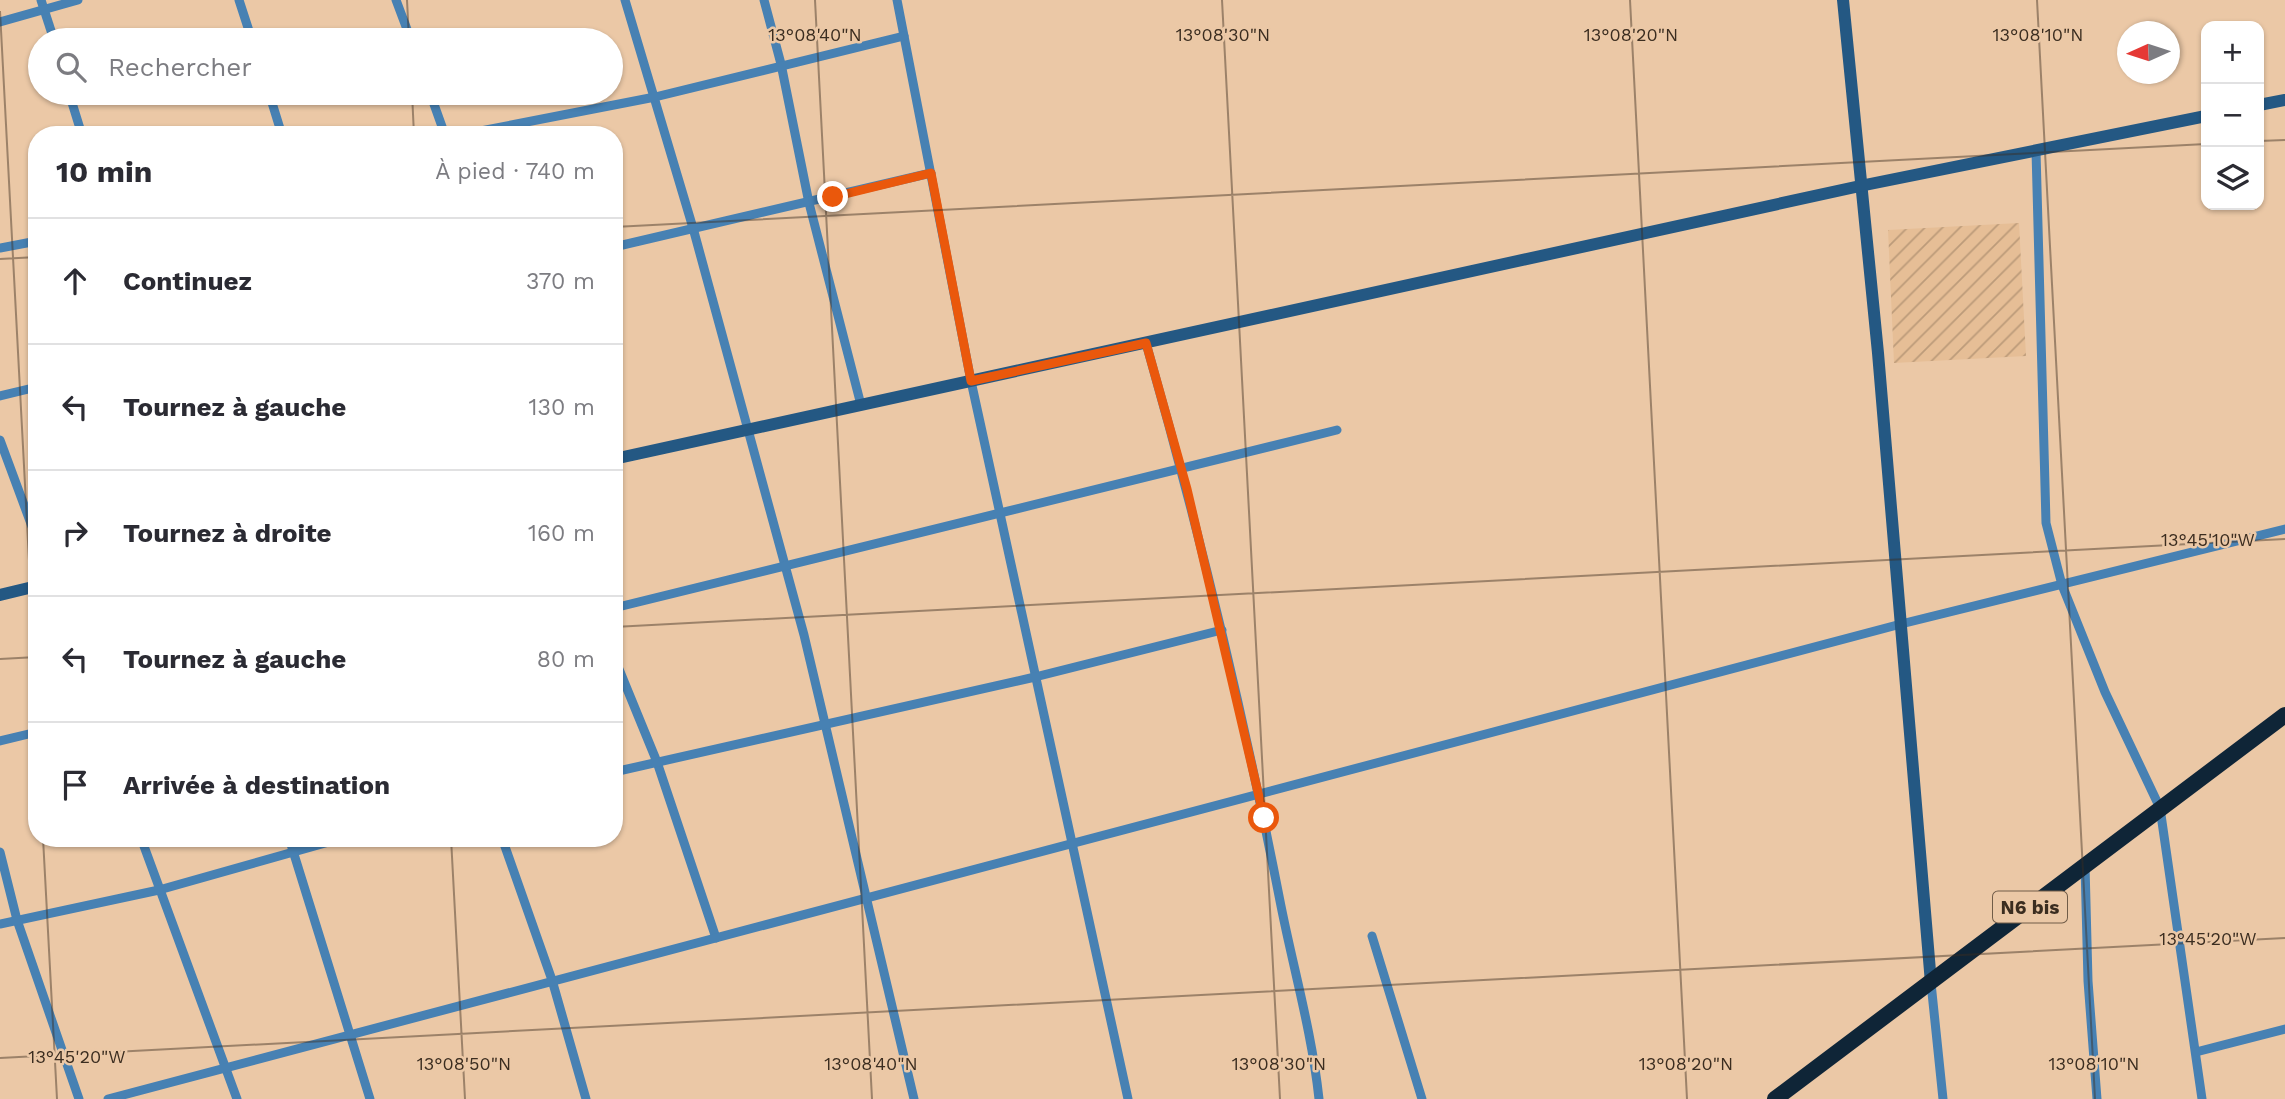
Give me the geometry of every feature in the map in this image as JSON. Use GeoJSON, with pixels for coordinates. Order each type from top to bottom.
{"type":"FeatureCollection","features":[{"type":"Feature","properties":{"kind":"highway","name":"N6 bis"},"geometry":{"type":"LineString","coordinates":[[1775,1099],[2285,715]]}},
{"type":"Feature","properties":{"kind":"street"},"geometry":{"type":"LineString","coordinates":[[0,22],[43,4],[78,0]]}},
{"type":"Feature","properties":{"kind":"street"},"geometry":{"type":"LineString","coordinates":[[239,0],[248,28]]}},
{"type":"Feature","properties":{"kind":"street"},"geometry":{"type":"LineString","coordinates":[[396,0],[406,28]]}},
{"type":"Feature","properties":{"kind":"street"},"geometry":{"type":"LineString","coordinates":[[625,0],[694,228],[786,567],[914,1099]]}},
{"type":"Feature","properties":{"kind":"street"},"geometry":{"type":"LineString","coordinates":[[764,0],[781,64],[809,203],[861,405]]}},
{"type":"Feature","properties":{"kind":"street"},"geometry":{"type":"LineString","coordinates":[[897,0],[971,381],[1128,1099]]}},
{"type":"Feature","properties":{"kind":"street"},"geometry":{"type":"LineString","coordinates":[[1843,0],[1878,353],[1943,1099]]}},
{"type":"Feature","properties":{"kind":"street"},"geometry":{"type":"LineString","coordinates":[[43,4],[50,28]]}},
{"type":"Feature","properties":{"kind":"street"},"geometry":{"type":"LineString","coordinates":[[623,103],[904,36]]}},
{"type":"Feature","properties":{"kind":"street"},"geometry":{"type":"LineString","coordinates":[[2264,104],[2285,100]]}},
{"type":"Feature","properties":{"kind":"street"},"geometry":{"type":"LineString","coordinates":[[73,105],[79,126]]}},
{"type":"Feature","properties":{"kind":"street"},"geometry":{"type":"LineString","coordinates":[[273,105],[279,126]]}},
{"type":"Feature","properties":{"kind":"street"},"geometry":{"type":"LineString","coordinates":[[434,105],[442,126]]}},
{"type":"Feature","properties":{"kind":"street"},"geometry":{"type":"LineString","coordinates":[[506,126],[614,105]]}},
{"type":"Feature","properties":{"kind":"street"},"geometry":{"type":"LineString","coordinates":[[623,457],[1860,186],[2201,117]]}},
{"type":"Feature","properties":{"kind":"street"},"geometry":{"type":"LineString","coordinates":[[2036,150],[2046,523],[2062,584],[2105,692],[2160,808],[2202,1099]]}},
{"type":"Feature","properties":{"kind":"street"},"geometry":{"type":"LineString","coordinates":[[623,245],[931,173]]}},
{"type":"Feature","properties":{"kind":"street"},"geometry":{"type":"LineString","coordinates":[[0,248],[28,243]]}},
{"type":"Feature","properties":{"kind":"street"},"geometry":{"type":"LineString","coordinates":[[1146,343],[1181,466],[1222,630],[1259,794],[1292,963],[1314,1044],[1319,1099]]}},
{"type":"Feature","properties":{"kind":"street"},"geometry":{"type":"LineString","coordinates":[[0,396],[28,389]]}},
{"type":"Feature","properties":{"kind":"street"},"geometry":{"type":"LineString","coordinates":[[623,606],[1077,496],[1181,466],[1337,430]]}},
{"type":"Feature","properties":{"kind":"street"},"geometry":{"type":"LineString","coordinates":[[0,440],[28,516]]}},
{"type":"Feature","properties":{"kind":"street"},"geometry":{"type":"LineString","coordinates":[[107,1099],[351,1032],[1072,846],[1901,624],[2285,529]]}},
{"type":"Feature","properties":{"kind":"street"},"geometry":{"type":"LineString","coordinates":[[0,594],[28,588]]}},
{"type":"Feature","properties":{"kind":"street"},"geometry":{"type":"LineString","coordinates":[[623,770],[826,726],[1222,630]]}},
{"type":"Feature","properties":{"kind":"street"},"geometry":{"type":"LineString","coordinates":[[623,679],[657,762],[716,938]]}},
{"type":"Feature","properties":{"kind":"street"},"geometry":{"type":"LineString","coordinates":[[0,741],[28,734]]}},
{"type":"Feature","properties":{"kind":"street"},"geometry":{"type":"LineString","coordinates":[[144,847],[237,1099]]}},
{"type":"Feature","properties":{"kind":"street"},"geometry":{"type":"LineString","coordinates":[[291,847],[370,1099]]}},
{"type":"Feature","properties":{"kind":"street"},"geometry":{"type":"LineString","coordinates":[[0,924],[159,890],[305,847]]}},
{"type":"Feature","properties":{"kind":"street"},"geometry":{"type":"LineString","coordinates":[[505,847],[552,981],[586,1099]]}},
{"type":"Feature","properties":{"kind":"street"},"geometry":{"type":"LineString","coordinates":[[0,852],[17,920],[79,1099]]}},
{"type":"Feature","properties":{"kind":"street"},"geometry":{"type":"LineString","coordinates":[[2085,864],[2088,981],[2097,1099]]}},
{"type":"Feature","properties":{"kind":"street"},"geometry":{"type":"LineString","coordinates":[[1372,936],[1422,1099]]}},
{"type":"Feature","properties":{"kind":"street"},"geometry":{"type":"LineString","coordinates":[[2196,1052],[2285,1029]]}},
{"type":"Feature","properties":{"kind":"shaded area"},"geometry":{"type":"Polygon","coordinates":[[[2019,223],[2026,356],[1894,363],[1888,230],[2019,223]]]}},
{"type":"Feature","properties":{"kind":"route"},"geometry":{"type":"LineString","coordinates":[[833,197],[931,173],[971,381],[1146,343],[1187,489],[1264,818]]}}]}
